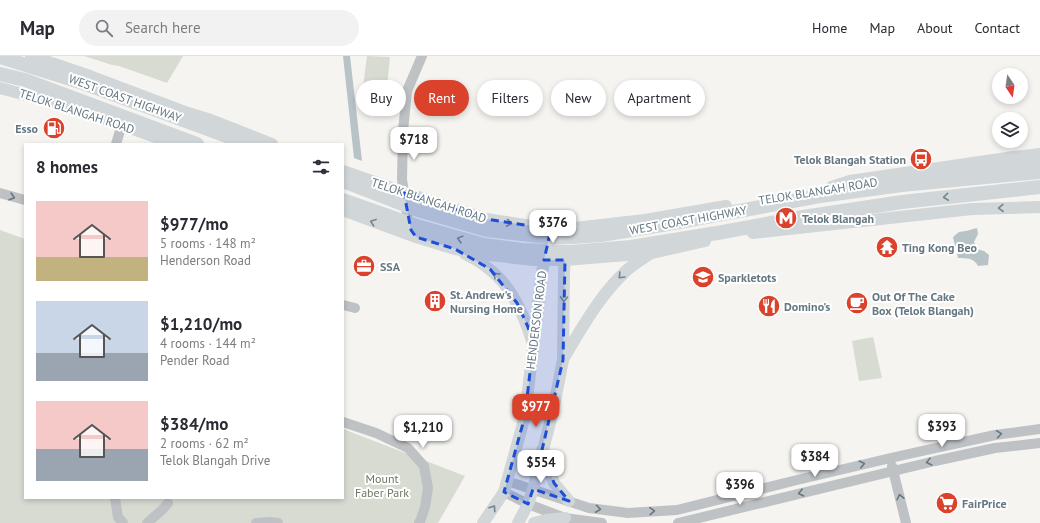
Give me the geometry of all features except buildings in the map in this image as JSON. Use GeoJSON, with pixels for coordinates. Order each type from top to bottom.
{"type":"FeatureCollection","features":[{"type":"Feature","properties":{"kind":"highway","name":"WEST COAST HIGHWAY"},"geometry":{"type":"LineString","coordinates":[[0,56],[80,82],[245,143]]}},
{"type":"Feature","properties":{"kind":"highway"},"geometry":{"type":"LineString","coordinates":[[0,65],[141,103],[188,113]]}},
{"type":"Feature","properties":{"kind":"highway","name":"WEST COAST HIGHWAY"},"geometry":{"type":"LineString","coordinates":[[0,74],[25,80],[194,143]]}},
{"type":"Feature","properties":{"kind":"highway"},"geometry":{"type":"LineString","coordinates":[[820,196],[835,187],[850,182],[1014,158],[1040,156]]}},
{"type":"Feature","properties":{"kind":"highway","name":"WEST COAST HIGHWAY"},"geometry":{"type":"LineString","coordinates":[[344,181],[418,210],[487,230],[548,237],[573,237],[601,235],[820,196],[902,184],[1040,172]]}},
{"type":"Feature","properties":{"kind":"highway","name":"WEST COAST HIGHWAY"},"geometry":{"type":"LineString","coordinates":[[344,200],[420,228],[484,246],[522,250],[570,252],[631,247],[803,217],[902,202],[1040,187]]}},
{"type":"Feature","properties":{"kind":"main road"},"geometry":{"type":"LineString","coordinates":[[31,56],[211,120],[269,143]]}},
{"type":"Feature","properties":{"kind":"main road","name":"TELOK BLANGAH ROAD"},"geometry":{"type":"LineString","coordinates":[[0,88],[72,107],[172,143]]}},
{"type":"Feature","properties":{"kind":"main road","name":"TELOK BLANGAH ROAD"},"geometry":{"type":"LineString","coordinates":[[344,171],[404,193],[486,219],[551,229],[566,229],[645,220],[857,183],[999,168],[1040,166]]}},
{"type":"Feature","properties":{"kind":"main road"},"geometry":{"type":"LineString","coordinates":[[344,210],[416,237],[455,248],[489,255],[544,260],[565,260],[652,253],[734,235],[972,208],[1040,206]]}},
{"type":"Feature","properties":{"kind":"main road"},"geometry":{"type":"LineString","coordinates":[[722,207],[719,216],[720,224],[726,231],[734,235]]}},
{"type":"Feature","properties":{"kind":"main road","name":"HENDERSON ROAD"},"geometry":{"type":"LineString","coordinates":[[483,523],[505,486],[525,416],[542,272],[551,229]]}},
{"type":"Feature","properties":{"kind":"main road","name":"HENDERSON ROAD"},"geometry":{"type":"LineString","coordinates":[[518,523],[528,504],[533,490],[563,360],[566,229]]}},
{"type":"Feature","properties":{"kind":"main road"},"geometry":{"type":"LineString","coordinates":[[455,248],[490,269],[508,288],[528,327],[533,346]]}},
{"type":"Feature","properties":{"kind":"main road"},"geometry":{"type":"LineString","coordinates":[[563,360],[585,322],[605,292],[627,270],[652,253]]}},
{"type":"Feature","properties":{"kind":"main road"},"geometry":{"type":"LineString","coordinates":[[542,450],[554,483],[569,501]]}},
{"type":"Feature","properties":{"kind":"main road"},"geometry":{"type":"LineString","coordinates":[[534,523],[565,518]]}},
{"type":"Feature","properties":{"kind":"street"},"geometry":{"type":"LineString","coordinates":[[416,237],[411,230],[408,221],[402,179],[403,131],[407,91],[422,56]]}},
{"type":"Feature","properties":{"kind":"street"},"geometry":{"type":"LineString","coordinates":[[116,143],[122,124]]}},
{"type":"Feature","properties":{"kind":"street"},"geometry":{"type":"LineString","coordinates":[[0,193],[24,200]]}},
{"type":"Feature","properties":{"kind":"street"},"geometry":{"type":"LineString","coordinates":[[344,305],[355,308]]}},
{"type":"Feature","properties":{"kind":"street"},"geometry":{"type":"LineString","coordinates":[[344,422],[376,433],[408,448],[424,466],[428,488],[425,507],[419,523]]}},
{"type":"Feature","properties":{"kind":"street"},"geometry":{"type":"LineString","coordinates":[[505,486],[533,490],[589,508],[628,513],[677,510],[890,458],[995,435],[1040,429]]}},
{"type":"Feature","properties":{"kind":"street"},"geometry":{"type":"LineString","coordinates":[[678,523],[748,505],[995,448],[1040,443]]}},
{"type":"Feature","properties":{"kind":"street"},"geometry":{"type":"LineString","coordinates":[[890,458],[906,523]]}},
{"type":"Feature","properties":{"kind":"street"},"geometry":{"type":"LineString","coordinates":[[505,486],[528,504],[565,518],[602,523]]}},
{"type":"Feature","properties":{"kind":"street"},"geometry":{"type":"LineString","coordinates":[[114,499],[118,517],[123,523]]}},
{"type":"Feature","properties":{"kind":"street"},"geometry":{"type":"LineString","coordinates":[[147,523],[168,503]]}},
{"type":"Feature","properties":{"kind":"street"},"geometry":{"type":"LineString","coordinates":[[256,523],[278,523]]}},
{"type":"Feature","properties":{"kind":"highlighted area"},"geometry":{"type":"Polygon","coordinates":[[[404,193],[486,219],[551,229],[544,260],[565,260],[563,360],[542,450],[554,483],[569,501],[533,489],[528,504],[504,492],[525,416],[533,346],[528,327],[517,303],[490,269],[455,249],[416,237],[411,230],[404,193]]]}},
{"type":"Feature","properties":{"kind":"green space"},"geometry":{"type":"Polygon","coordinates":[[[84,56],[183,56],[167,83],[119,66],[84,56]]]}},
{"type":"Feature","properties":{"kind":"green space"},"geometry":{"type":"Polygon","coordinates":[[[367,56],[390,57],[388,80],[364,80],[367,56]]]}},
{"type":"Feature","properties":{"kind":"green space","name":"Mount Faber Park"},"geometry":{"type":"Polygon","coordinates":[[[0,230],[24,239],[24,499],[344,499],[344,429],[465,476],[438,523],[0,523],[0,230]]]}},
{"type":"Feature","properties":{"kind":"green space"},"geometry":{"type":"Polygon","coordinates":[[[873,337],[882,378],[859,381],[852,341],[873,337]]]}},
{"type":"Feature","properties":{"kind":"shaded area"},"geometry":{"type":"Polygon","coordinates":[[[343,56],[350,56],[362,161],[354,158],[343,56]]]}},
{"type":"Feature","properties":{"kind":"shaded area"},"geometry":{"type":"Polygon","coordinates":[[[977,228],[978,234],[974,242],[977,249],[984,251],[989,255],[988,265],[978,266],[972,260],[967,258],[958,258],[953,237],[959,232],[977,228]]]}},
{"type":"Feature","properties":{"kind":"place","name":"Esso"},"geometry":{"type":"Point","coordinates":[54,128]}},
{"type":"Feature","properties":{"kind":"place","name":"Telok Blangah Station"},"geometry":{"type":"Point","coordinates":[921,159]}},
{"type":"Feature","properties":{"kind":"place","name":"Telok Blangah"},"geometry":{"type":"Point","coordinates":[786,218]}},
{"type":"Feature","properties":{"kind":"place","name":"Ting Kong Beo"},"geometry":{"type":"Point","coordinates":[887,247]}},
{"type":"Feature","properties":{"kind":"place","name":"SSA"},"geometry":{"type":"Point","coordinates":[364,266]}},
{"type":"Feature","properties":{"kind":"place","name":"Sparkletots"},"geometry":{"type":"Point","coordinates":[703,277]}},
{"type":"Feature","properties":{"kind":"place","name":"St. Andrew's Nursing Home"},"geometry":{"type":"Point","coordinates":[435,301]}},
{"type":"Feature","properties":{"kind":"place","name":"Out Of The Cake Box (Telok Blangah)"},"geometry":{"type":"Point","coordinates":[857,303]}},
{"type":"Feature","properties":{"kind":"place","name":"Domino's"},"geometry":{"type":"Point","coordinates":[769,306]}},
{"type":"Feature","properties":{"kind":"place","name":"FairPrice"},"geometry":{"type":"Point","coordinates":[947,503]}}]}
